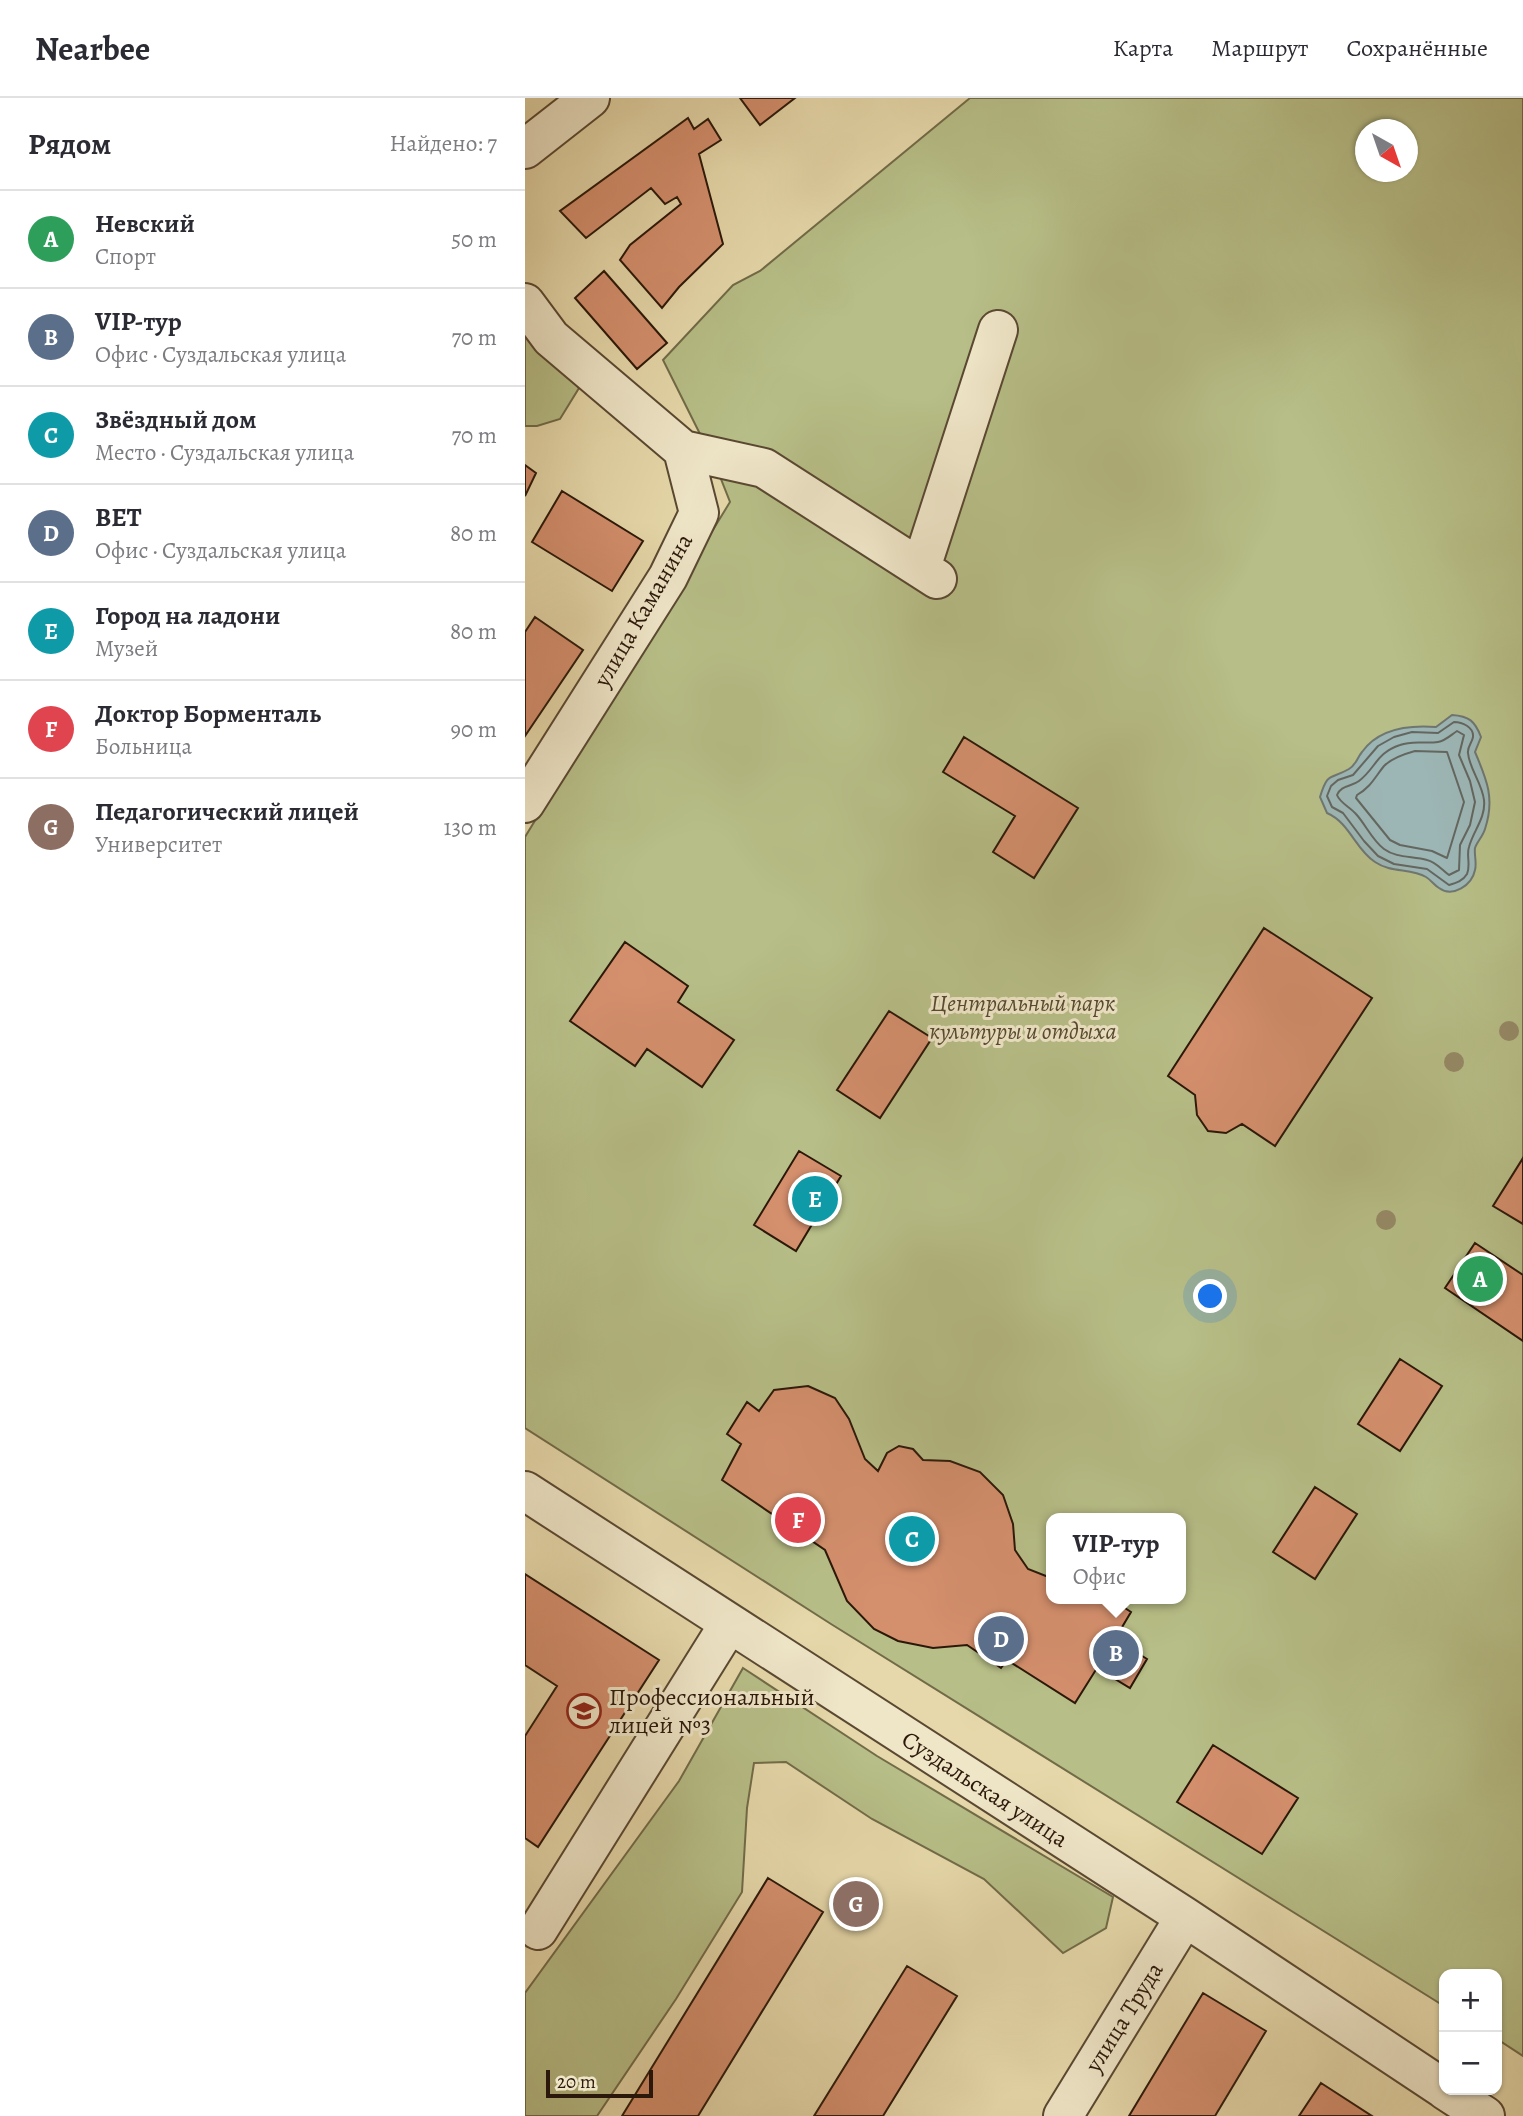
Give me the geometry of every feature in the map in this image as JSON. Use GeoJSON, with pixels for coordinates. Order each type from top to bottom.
{"type":"FeatureCollection","features":[{"type":"Feature","properties":{"kind":"street"},"geometry":{"type":"LineString","coordinates":[[525,149],[590,98]]}},
{"type":"Feature","properties":{"kind":"street"},"geometry":{"type":"LineString","coordinates":[[525,303],[551,338],[683,450],[764,468],[929,573],[998,330]]}},
{"type":"Feature","properties":{"kind":"street","name":"улица Каманина"},"geometry":{"type":"LineString","coordinates":[[525,803],[668,577],[699,513],[683,450]]}},
{"type":"Feature","properties":{"kind":"street","name":"Суздальская улица"},"geometry":{"type":"LineString","coordinates":[[525,1491],[1185,1917],[1439,2086]]}},
{"type":"Feature","properties":{"kind":"street"},"geometry":{"type":"LineString","coordinates":[[538,1930],[729,1624]]}},
{"type":"Feature","properties":{"kind":"street","name":"улица Труда"},"geometry":{"type":"LineString","coordinates":[[1063,2116],[1185,1917]]}},
{"type":"Feature","properties":{"kind":"street","name":"Суздальская улица"},"geometry":{"type":"LineString","coordinates":[[1453,2095],[1485,2116]]}},
{"type":"Feature","properties":{"kind":"green space","name":"Центральный парк культуры и отдыха"},"geometry":{"type":"Polygon","coordinates":[[[970,98],[1523,98],[1523,2056],[1502,2042],[1502,1969],[1439,1969],[1439,2003],[831,1624],[525,1428],[525,837],[730,502],[715,464],[663,360],[733,285],[760,271],[970,98]]]}},
{"type":"Feature","properties":{"kind":"green space"},"geometry":{"type":"Polygon","coordinates":[[[525,321],[579,388],[560,419],[537,426],[525,426],[525,321]]]}},
{"type":"Feature","properties":{"kind":"green space"},"geometry":{"type":"Polygon","coordinates":[[[743,1668],[877,1756],[1113,1897],[1106,1928],[1063,1953],[984,1879],[872,1819],[786,1762],[754,1763],[747,1808],[742,1892],[676,1999],[597,2116],[525,2116],[525,1993],[679,1781],[743,1668]]]}},
{"type":"Feature","properties":{"kind":"water"},"geometry":{"type":"Polygon","coordinates":[[[1452,715],[1471,720],[1481,737],[1475,752],[1486,781],[1489,808],[1484,832],[1475,848],[1476,867],[1473,875],[1466,885],[1450,892],[1439,888],[1420,874],[1388,868],[1368,857],[1347,829],[1327,813],[1320,797],[1330,777],[1351,767],[1377,738],[1406,728],[1436,727],[1452,715]]]}},
{"type":"Feature","properties":{"kind":"building"},"geometry":{"type":"Polygon","coordinates":[[[740,98],[795,98],[760,125],[740,98]]]}},
{"type":"Feature","properties":{"kind":"building"},"geometry":{"type":"Polygon","coordinates":[[[688,118],[694,129],[708,119],[721,140],[699,154],[723,244],[679,287],[662,308],[620,260],[630,245],[681,204],[677,197],[665,204],[651,188],[586,238],[560,211],[688,118]]]}},
{"type":"Feature","properties":{"kind":"building"},"geometry":{"type":"Polygon","coordinates":[[[604,271],[667,343],[637,369],[575,298],[604,271]]]}},
{"type":"Feature","properties":{"kind":"building"},"geometry":{"type":"Polygon","coordinates":[[[525,465],[536,473],[525,496],[525,465]]]}},
{"type":"Feature","properties":{"kind":"building"},"geometry":{"type":"Polygon","coordinates":[[[562,491],[643,541],[612,591],[532,542],[562,491]]]}},
{"type":"Feature","properties":{"kind":"building"},"geometry":{"type":"Polygon","coordinates":[[[535,617],[583,650],[525,736],[525,632],[535,617]]]}},
{"type":"Feature","properties":{"kind":"building"},"geometry":{"type":"Polygon","coordinates":[[[964,737],[1078,808],[1034,878],[993,852],[1015,816],[943,772],[964,737]]]}},
{"type":"Feature","properties":{"kind":"building"},"geometry":{"type":"Polygon","coordinates":[[[1264,928],[1372,998],[1275,1146],[1242,1124],[1226,1133],[1208,1131],[1197,1115],[1195,1095],[1168,1076],[1264,928]]]}},
{"type":"Feature","properties":{"kind":"building"},"geometry":{"type":"Polygon","coordinates":[[[625,942],[688,986],[678,1002],[734,1040],[702,1087],[647,1049],[635,1066],[570,1021],[625,942]]]}},
{"type":"Feature","properties":{"kind":"building"},"geometry":{"type":"Polygon","coordinates":[[[889,1011],[932,1038],[880,1118],[837,1090],[889,1011]]]}},
{"type":"Feature","properties":{"kind":"building"},"geometry":{"type":"Polygon","coordinates":[[[799,1151],[841,1176],[796,1251],[754,1225],[799,1151]]]}},
{"type":"Feature","properties":{"kind":"building"},"geometry":{"type":"Polygon","coordinates":[[[1523,1158],[1523,1224],[1493,1206],[1523,1158]]]}},
{"type":"Feature","properties":{"kind":"building"},"geometry":{"type":"Polygon","coordinates":[[[1475,1243],[1523,1275],[1523,1341],[1445,1288],[1475,1243]]]}},
{"type":"Feature","properties":{"kind":"building"},"geometry":{"type":"Polygon","coordinates":[[[1400,1359],[1442,1386],[1400,1451],[1358,1424],[1400,1359]]]}},
{"type":"Feature","properties":{"kind":"building"},"geometry":{"type":"Polygon","coordinates":[[[808,1386],[835,1398],[849,1419],[865,1459],[878,1471],[887,1453],[899,1446],[913,1449],[923,1460],[950,1461],[980,1472],[1003,1495],[1013,1524],[1015,1550],[1028,1569],[1046,1576],[1046,1604],[1119,1604],[1131,1612],[1115,1639],[1147,1659],[1130,1688],[1097,1668],[1075,1703],[1007,1660],[1001,1668],[967,1645],[933,1648],[898,1641],[874,1629],[847,1601],[825,1550],[722,1480],[741,1444],[727,1434],[747,1402],[759,1411],[774,1390],[808,1386]]]}},
{"type":"Feature","properties":{"kind":"building"},"geometry":{"type":"Polygon","coordinates":[[[1315,1487],[1357,1514],[1315,1579],[1273,1552],[1315,1487]]]}},
{"type":"Feature","properties":{"kind":"building","name":"Профессиональный лицей №3"},"geometry":{"type":"Polygon","coordinates":[[[525,1574],[659,1660],[538,1847],[525,1838],[525,1736],[557,1686],[525,1665],[525,1574]]]}},
{"type":"Feature","properties":{"kind":"building"},"geometry":{"type":"Polygon","coordinates":[[[1213,1745],[1298,1798],[1262,1854],[1177,1802],[1213,1745]]]}},
{"type":"Feature","properties":{"kind":"building"},"geometry":{"type":"Polygon","coordinates":[[[768,1878],[823,1912],[698,2116],[622,2116],[768,1878]]]}},
{"type":"Feature","properties":{"kind":"building"},"geometry":{"type":"Polygon","coordinates":[[[907,1966],[957,1996],[883,2116],[814,2116],[907,1966]]]}},
{"type":"Feature","properties":{"kind":"building"},"geometry":{"type":"Polygon","coordinates":[[[1203,1993],[1266,2031],[1215,2116],[1129,2116],[1203,1993]]]}},
{"type":"Feature","properties":{"kind":"building"},"geometry":{"type":"Polygon","coordinates":[[[1321,2083],[1372,2116],[1299,2116],[1321,2083]]]}},
{"type":"Feature","properties":{"kind":"place","name":"Город на ладони"},"geometry":{"type":"Point","coordinates":[815,1199]}},
{"type":"Feature","properties":{"kind":"place","name":"Невский"},"geometry":{"type":"Point","coordinates":[1480,1279]}},
{"type":"Feature","properties":{"kind":"place","name":"Доктор Борменталь"},"geometry":{"type":"Point","coordinates":[798,1520]}},
{"type":"Feature","properties":{"kind":"place","name":"Звёздный дом"},"geometry":{"type":"Point","coordinates":[912,1539]}},
{"type":"Feature","properties":{"kind":"place","name":"BET"},"geometry":{"type":"Point","coordinates":[1001,1639]}},
{"type":"Feature","properties":{"kind":"place","name":"VIP-тур"},"geometry":{"type":"Point","coordinates":[1116,1653]}},
{"type":"Feature","properties":{"kind":"place","name":"Профессиональный лицей №3"},"geometry":{"type":"Point","coordinates":[584,1711]}},
{"type":"Feature","properties":{"kind":"place","name":"Педагогический лицей"},"geometry":{"type":"Point","coordinates":[856,1904]}}]}
